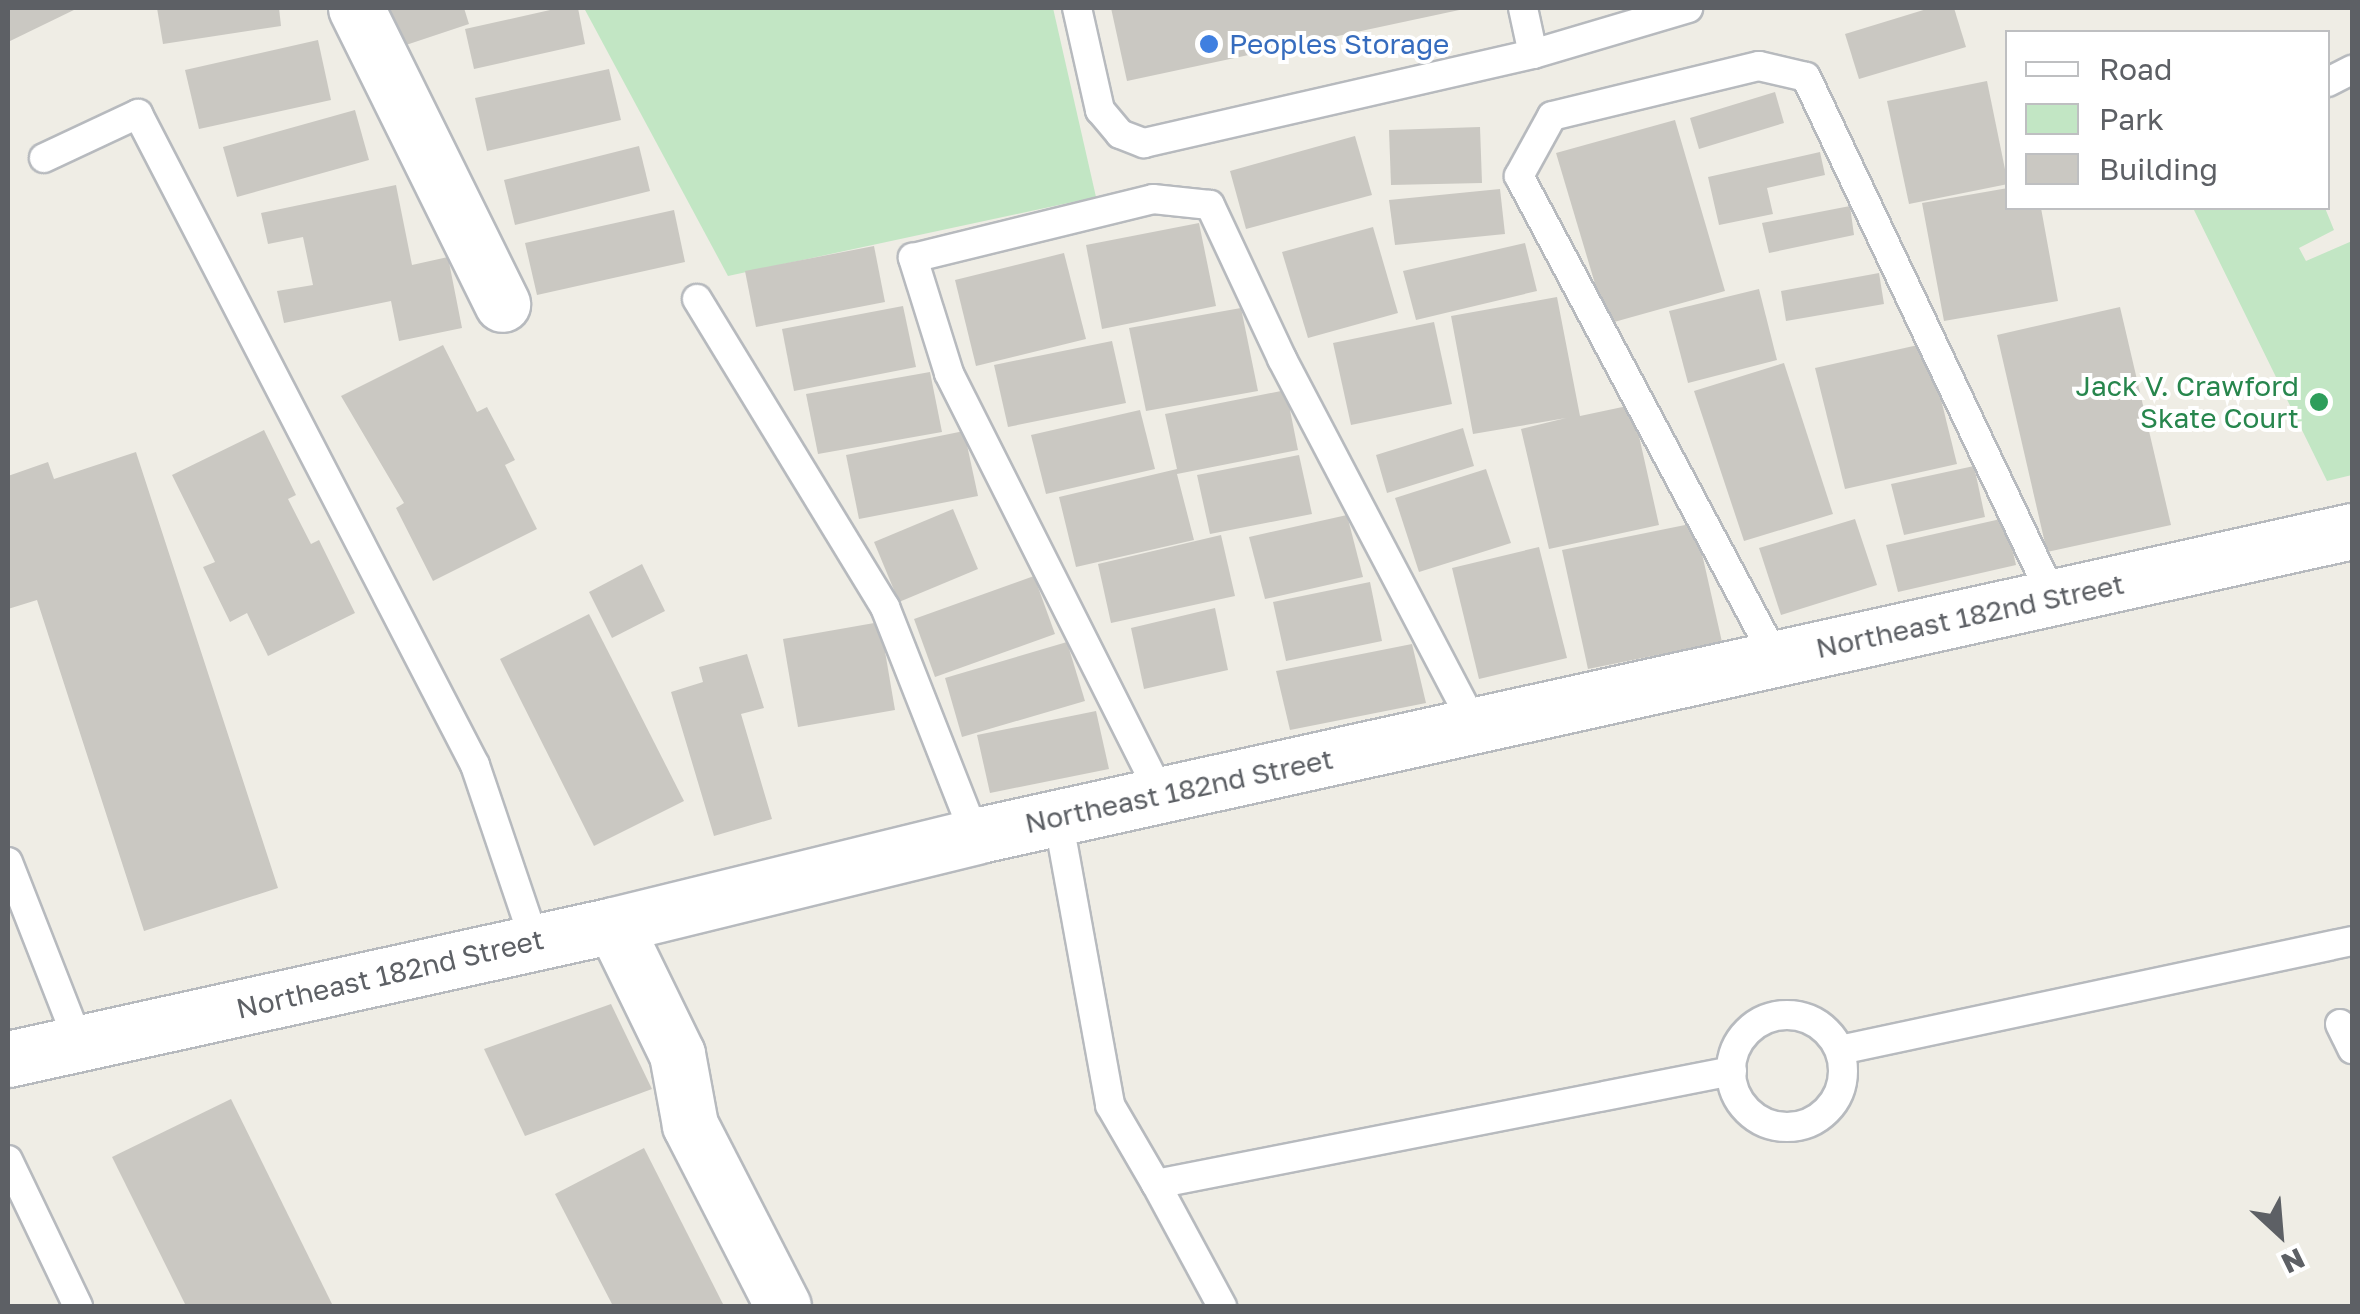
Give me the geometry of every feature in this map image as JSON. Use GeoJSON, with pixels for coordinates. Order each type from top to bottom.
{"type":"FeatureCollection","features":[{"type":"Feature","properties":{"kind":"street"},"geometry":{"type":"LineString","coordinates":[[356,8],[502,304]]}},
{"type":"Feature","properties":{"kind":"street","name":"Northeast 182nd Street"},"geometry":{"type":"LineString","coordinates":[[8,1060],[614,925],[976,836],[2352,531]]}},
{"type":"Feature","properties":{"kind":"street"},"geometry":{"type":"LineString","coordinates":[[614,925],[678,1054],[690,1125],[784,1306]]}},
{"type":"Feature","properties":{"kind":"lane"},"geometry":{"type":"LineString","coordinates":[[1077,8],[1100,110],[1120,134],[1144,143],[1533,54],[1688,8]]}},
{"type":"Feature","properties":{"kind":"lane"},"geometry":{"type":"LineString","coordinates":[[1523,8],[1533,54]]}},
{"type":"Feature","properties":{"kind":"lane"},"geometry":{"type":"LineString","coordinates":[[1776,659],[1519,176],[1552,116],[1759,66],[1806,78],[2053,598]]}},
{"type":"Feature","properties":{"kind":"lane"},"geometry":{"type":"LineString","coordinates":[[44,158],[138,114],[475,766],[535,942]]}},
{"type":"Feature","properties":{"kind":"lane"},"geometry":{"type":"LineString","coordinates":[[1162,795],[949,372],[913,258],[1153,200],[1210,205],[1282,359],[1476,727]]}},
{"type":"Feature","properties":{"kind":"lane"},"geometry":{"type":"LineString","coordinates":[[697,299],[884,607],[976,836]]}},
{"type":"Feature","properties":{"kind":"lane"},"geometry":{"type":"LineString","coordinates":[[1058,818],[1110,1105],[1222,1306]]}},
{"type":"Feature","properties":{"kind":"lane"},"geometry":{"type":"LineString","coordinates":[[8,862],[79,1043]]}},
{"type":"Feature","properties":{"kind":"lane"},"geometry":{"type":"LineString","coordinates":[[1840,1050],[2352,941]]}},
{"type":"Feature","properties":{"kind":"lane"},"geometry":{"type":"LineString","coordinates":[[1782,1014],[1817,1022],[1840,1050],[1842,1086],[1822,1116],[1804,1125],[1767,1124],[1751,1114],[1732,1071],[1748,1030],[1782,1014]]}},
{"type":"Feature","properties":{"kind":"lane"},"geometry":{"type":"LineString","coordinates":[[1156,1184],[1732,1071]]}},
{"type":"Feature","properties":{"kind":"lane"},"geometry":{"type":"LineString","coordinates":[[8,1160],[78,1306]]}},
{"type":"Feature","properties":{"kind":"green space"},"geometry":{"type":"Polygon","coordinates":[[[584,8],[1053,8],[1096,197],[728,276],[584,8]]]}},
{"type":"Feature","properties":{"kind":"green space","name":"Jack V. Crawford Skate Court"},"geometry":{"type":"Polygon","coordinates":[[[2194,210],[2326,210],[2334,230],[2299,248],[2306,261],[2352,241],[2352,475],[2327,481],[2194,210]]]}},
{"type":"Feature","properties":{"kind":"building"},"geometry":{"type":"Polygon","coordinates":[[[8,8],[78,8],[8,42],[8,8]]]}},
{"type":"Feature","properties":{"kind":"building"},"geometry":{"type":"Polygon","coordinates":[[[157,8],[279,8],[281,26],[163,44],[157,8]]]}},
{"type":"Feature","properties":{"kind":"building"},"geometry":{"type":"Polygon","coordinates":[[[377,8],[464,8],[469,24],[391,50],[377,8]]]}},
{"type":"Feature","properties":{"kind":"building"},"geometry":{"type":"Polygon","coordinates":[[[559,8],[578,8],[585,44],[474,69],[465,29],[559,8]]]}},
{"type":"Feature","properties":{"kind":"building","name":"Peoples Storage"},"geometry":{"type":"Polygon","coordinates":[[[1111,8],[1463,8],[1464,9],[1127,81],[1111,8]]]}},
{"type":"Feature","properties":{"kind":"building"},"geometry":{"type":"Polygon","coordinates":[[[1930,8],[1954,8],[1966,47],[1859,79],[1845,34],[1930,8]]]}},
{"type":"Feature","properties":{"kind":"building"},"geometry":{"type":"Polygon","coordinates":[[[318,40],[331,100],[199,129],[185,70],[318,40]]]}},
{"type":"Feature","properties":{"kind":"building"},"geometry":{"type":"Polygon","coordinates":[[[609,69],[621,120],[487,151],[475,98],[609,69]]]}},
{"type":"Feature","properties":{"kind":"building"},"geometry":{"type":"Polygon","coordinates":[[[1987,81],[2005,185],[1909,204],[1887,101],[1987,81]]]}},
{"type":"Feature","properties":{"kind":"building"},"geometry":{"type":"Polygon","coordinates":[[[1775,92],[1784,123],[1699,149],[1690,118],[1775,92]]]}},
{"type":"Feature","properties":{"kind":"building"},"geometry":{"type":"Polygon","coordinates":[[[355,110],[369,160],[237,197],[223,147],[355,110]]]}},
{"type":"Feature","properties":{"kind":"building"},"geometry":{"type":"Polygon","coordinates":[[[1675,120],[1725,291],[1607,324],[1556,153],[1675,120]]]}},
{"type":"Feature","properties":{"kind":"building"},"geometry":{"type":"Polygon","coordinates":[[[1480,127],[1482,183],[1391,185],[1389,130],[1480,127]]]}},
{"type":"Feature","properties":{"kind":"building"},"geometry":{"type":"Polygon","coordinates":[[[1355,136],[1372,195],[1246,229],[1230,171],[1355,136]]]}},
{"type":"Feature","properties":{"kind":"building"},"geometry":{"type":"Polygon","coordinates":[[[639,146],[650,191],[515,225],[504,180],[639,146]]]}},
{"type":"Feature","properties":{"kind":"building"},"geometry":{"type":"Polygon","coordinates":[[[1820,152],[1825,175],[1767,188],[1773,214],[1719,225],[1708,177],[1820,152]]]}},
{"type":"Feature","properties":{"kind":"building"},"geometry":{"type":"Polygon","coordinates":[[[396,185],[412,265],[448,257],[462,328],[399,341],[391,301],[284,323],[277,291],[313,285],[303,237],[268,244],[261,213],[396,185]]]}},
{"type":"Feature","properties":{"kind":"building"},"geometry":{"type":"Polygon","coordinates":[[[1500,189],[1505,234],[1395,245],[1389,200],[1500,189]]]}},
{"type":"Feature","properties":{"kind":"building"},"geometry":{"type":"Polygon","coordinates":[[[2005,189],[2005,210],[2041,210],[2058,301],[1944,321],[1922,203],[2005,189]]]}},
{"type":"Feature","properties":{"kind":"building"},"geometry":{"type":"Polygon","coordinates":[[[1850,206],[1854,235],[1769,253],[1762,223],[1850,206]]]}},
{"type":"Feature","properties":{"kind":"building"},"geometry":{"type":"Polygon","coordinates":[[[674,210],[685,262],[537,295],[525,243],[674,210]]]}},
{"type":"Feature","properties":{"kind":"building"},"geometry":{"type":"Polygon","coordinates":[[[1199,223],[1216,306],[1102,329],[1086,245],[1199,223]]]}},
{"type":"Feature","properties":{"kind":"building"},"geometry":{"type":"Polygon","coordinates":[[[1373,227],[1398,313],[1308,338],[1282,252],[1373,227]]]}},
{"type":"Feature","properties":{"kind":"building"},"geometry":{"type":"Polygon","coordinates":[[[1525,243],[1537,291],[1416,320],[1403,271],[1525,243]]]}},
{"type":"Feature","properties":{"kind":"building"},"geometry":{"type":"Polygon","coordinates":[[[874,246],[885,302],[756,327],[745,271],[874,246]]]}},
{"type":"Feature","properties":{"kind":"building"},"geometry":{"type":"Polygon","coordinates":[[[1064,253],[1086,339],[976,366],[955,280],[1064,253]]]}},
{"type":"Feature","properties":{"kind":"building"},"geometry":{"type":"Polygon","coordinates":[[[1879,273],[1884,304],[1786,321],[1781,291],[1879,273]]]}},
{"type":"Feature","properties":{"kind":"building"},"geometry":{"type":"Polygon","coordinates":[[[1759,289],[1777,360],[1688,383],[1669,311],[1759,289]]]}},
{"type":"Feature","properties":{"kind":"building"},"geometry":{"type":"Polygon","coordinates":[[[1557,297],[1580,416],[1632,405],[1659,525],[1549,549],[1521,429],[1566,418],[1473,434],[1451,316],[1557,297]]]}},
{"type":"Feature","properties":{"kind":"building"},"geometry":{"type":"Polygon","coordinates":[[[903,306],[916,367],[794,391],[782,329],[903,306]]]}},
{"type":"Feature","properties":{"kind":"building"},"geometry":{"type":"Polygon","coordinates":[[[2120,307],[2171,525],[2047,552],[1997,335],[2120,307]]]}},
{"type":"Feature","properties":{"kind":"building"},"geometry":{"type":"Polygon","coordinates":[[[1241,308],[1258,391],[1146,411],[1129,328],[1241,308]]]}},
{"type":"Feature","properties":{"kind":"building"},"geometry":{"type":"Polygon","coordinates":[[[1434,322],[1452,404],[1351,425],[1333,343],[1434,322]]]}},
{"type":"Feature","properties":{"kind":"building"},"geometry":{"type":"Polygon","coordinates":[[[1112,341],[1126,403],[1008,427],[994,365],[1112,341]]]}},
{"type":"Feature","properties":{"kind":"building"},"geometry":{"type":"Polygon","coordinates":[[[1927,343],[1957,464],[1845,489],[1815,368],[1927,343]]]}},
{"type":"Feature","properties":{"kind":"building"},"geometry":{"type":"Polygon","coordinates":[[[443,345],[477,412],[487,407],[515,460],[505,465],[537,529],[433,581],[396,508],[404,503],[341,396],[443,345]]]}},
{"type":"Feature","properties":{"kind":"building"},"geometry":{"type":"Polygon","coordinates":[[[1784,363],[1833,514],[1744,541],[1694,391],[1784,363]]]}},
{"type":"Feature","properties":{"kind":"building"},"geometry":{"type":"Polygon","coordinates":[[[930,372],[942,432],[818,454],[806,394],[930,372]]]}},
{"type":"Feature","properties":{"kind":"building"},"geometry":{"type":"Polygon","coordinates":[[[1286,390],[1298,450],[1177,474],[1194,540],[1076,567],[1059,497],[1177,469],[1165,414],[1286,390]]]}},
{"type":"Feature","properties":{"kind":"building"},"geometry":{"type":"Polygon","coordinates":[[[1140,410],[1155,469],[1046,494],[1031,435],[1140,410]]]}},
{"type":"Feature","properties":{"kind":"building"},"geometry":{"type":"Polygon","coordinates":[[[1463,428],[1474,466],[1387,493],[1376,455],[1463,428]]]}},
{"type":"Feature","properties":{"kind":"building"},"geometry":{"type":"Polygon","coordinates":[[[264,430],[296,495],[288,499],[311,544],[319,540],[355,613],[268,656],[247,613],[230,622],[203,567],[215,562],[172,475],[264,430]]]}},
{"type":"Feature","properties":{"kind":"building"},"geometry":{"type":"Polygon","coordinates":[[[964,431],[978,496],[859,519],[846,455],[964,431]]]}},
{"type":"Feature","properties":{"kind":"building"},"geometry":{"type":"Polygon","coordinates":[[[136,452],[278,888],[144,931],[37,600],[8,609],[8,476],[48,462],[54,479],[136,452]]]}},
{"type":"Feature","properties":{"kind":"building"},"geometry":{"type":"Polygon","coordinates":[[[1299,455],[1312,514],[1210,534],[1197,475],[1299,455]]]}},
{"type":"Feature","properties":{"kind":"building"},"geometry":{"type":"Polygon","coordinates":[[[1974,466],[1985,517],[1904,535],[1891,484],[1974,466]]]}},
{"type":"Feature","properties":{"kind":"building"},"geometry":{"type":"Polygon","coordinates":[[[1486,469],[1511,543],[1419,572],[1395,498],[1486,469]]]}},
{"type":"Feature","properties":{"kind":"building"},"geometry":{"type":"Polygon","coordinates":[[[953,509],[978,569],[899,602],[874,542],[953,509]]]}},
{"type":"Feature","properties":{"kind":"building"},"geometry":{"type":"Polygon","coordinates":[[[1347,515],[1363,577],[1265,599],[1249,537],[1347,515]]]}},
{"type":"Feature","properties":{"kind":"building"},"geometry":{"type":"Polygon","coordinates":[[[2005,518],[2016,565],[1898,592],[1886,545],[2005,518]]]}},
{"type":"Feature","properties":{"kind":"building"},"geometry":{"type":"Polygon","coordinates":[[[1855,519],[1877,585],[1781,615],[1759,548],[1855,519]]]}},
{"type":"Feature","properties":{"kind":"building"},"geometry":{"type":"Polygon","coordinates":[[[1695,523],[1722,642],[1588,669],[1562,550],[1695,523]]]}},
{"type":"Feature","properties":{"kind":"building"},"geometry":{"type":"Polygon","coordinates":[[[1221,535],[1235,596],[1111,623],[1098,564],[1221,535]]]}},
{"type":"Feature","properties":{"kind":"building"},"geometry":{"type":"Polygon","coordinates":[[[1539,547],[1567,658],[1479,679],[1452,568],[1539,547]]]}},
{"type":"Feature","properties":{"kind":"building"},"geometry":{"type":"Polygon","coordinates":[[[642,564],[665,611],[612,638],[589,592],[642,564]]]}},
{"type":"Feature","properties":{"kind":"building"},"geometry":{"type":"Polygon","coordinates":[[[1034,576],[1055,634],[935,677],[914,619],[1034,576]]]}},
{"type":"Feature","properties":{"kind":"building"},"geometry":{"type":"Polygon","coordinates":[[[1370,582],[1382,641],[1286,661],[1273,602],[1370,582]]]}},
{"type":"Feature","properties":{"kind":"building"},"geometry":{"type":"Polygon","coordinates":[[[1215,608],[1228,670],[1144,689],[1131,628],[1215,608]]]}},
{"type":"Feature","properties":{"kind":"building"},"geometry":{"type":"Polygon","coordinates":[[[589,614],[684,801],[594,846],[500,659],[589,614]]]}},
{"type":"Feature","properties":{"kind":"building"},"geometry":{"type":"Polygon","coordinates":[[[880,622],[895,710],[798,727],[783,639],[880,622]]]}},
{"type":"Feature","properties":{"kind":"building"},"geometry":{"type":"Polygon","coordinates":[[[1067,642],[1085,701],[962,737],[945,678],[1067,642]]]}},
{"type":"Feature","properties":{"kind":"building"},"geometry":{"type":"Polygon","coordinates":[[[1412,644],[1426,703],[1290,730],[1276,671],[1412,644]]]}},
{"type":"Feature","properties":{"kind":"building"},"geometry":{"type":"Polygon","coordinates":[[[747,654],[764,708],[741,714],[772,819],[714,836],[671,692],[703,682],[699,667],[747,654]]]}},
{"type":"Feature","properties":{"kind":"building"},"geometry":{"type":"Polygon","coordinates":[[[1096,711],[1109,769],[990,793],[977,735],[1096,711]]]}},
{"type":"Feature","properties":{"kind":"building"},"geometry":{"type":"Polygon","coordinates":[[[611,1004],[652,1089],[525,1136],[484,1049],[611,1004]]]}},
{"type":"Feature","properties":{"kind":"building"},"geometry":{"type":"Polygon","coordinates":[[[231,1099],[333,1306],[186,1306],[112,1157],[231,1099]]]}},
{"type":"Feature","properties":{"kind":"building"},"geometry":{"type":"Polygon","coordinates":[[[644,1148],[724,1306],[613,1306],[555,1194],[644,1148]]]}},
{"type":"Feature","properties":{"kind":"place","name":"Peoples Storage"},"geometry":{"type":"Point","coordinates":[1209,44]}},
{"type":"Feature","properties":{"kind":"place","name":"Jack V. Crawford Skate Court"},"geometry":{"type":"Point","coordinates":[2319,402]}}]}
